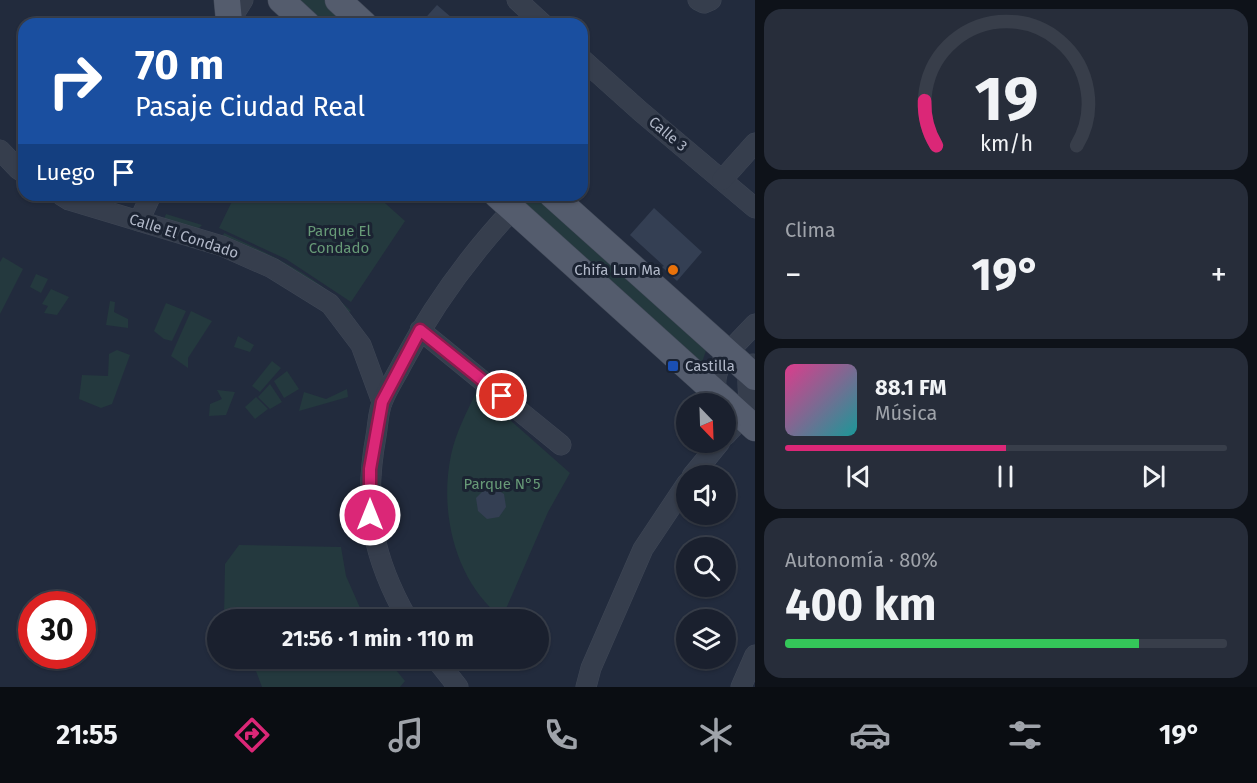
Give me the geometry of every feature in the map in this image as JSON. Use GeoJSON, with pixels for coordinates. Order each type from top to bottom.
{"type":"FeatureCollection","features":[{"type":"Feature","properties":{"kind":"main road"},"geometry":{"type":"LineString","coordinates":[[281,0],[301,18]]}},
{"type":"Feature","properties":{"kind":"main road"},"geometry":{"type":"LineString","coordinates":[[338,0],[358,18]]}},
{"type":"Feature","properties":{"kind":"main road"},"geometry":{"type":"LineString","coordinates":[[559,201],[729,354],[752,370]]}},
{"type":"Feature","properties":{"kind":"main road"},"geometry":{"type":"LineString","coordinates":[[505,202],[717,393]]}},
{"type":"Feature","properties":{"kind":"street"},"geometry":{"type":"LineString","coordinates":[[517,0],[536,18]]}},
{"type":"Feature","properties":{"kind":"street"},"geometry":{"type":"LineString","coordinates":[[698,0],[704,3],[711,0]]}},
{"type":"Feature","properties":{"kind":"street","name":"Calle 3"},"geometry":{"type":"LineString","coordinates":[[588,64],[754,208]]}},
{"type":"Feature","properties":{"kind":"street"},"geometry":{"type":"LineString","coordinates":[[722,180],[754,143]]}},
{"type":"Feature","properties":{"kind":"street"},"geometry":{"type":"LineString","coordinates":[[0,150],[18,169]]}},
{"type":"Feature","properties":{"kind":"street","name":"Calle El Condado"},"geometry":{"type":"LineString","coordinates":[[72,201],[222,246],[272,268],[330,304],[361,345],[382,402]]}},
{"type":"Feature","properties":{"kind":"street"},"geometry":{"type":"LineString","coordinates":[[139,221],[148,201]]}},
{"type":"Feature","properties":{"kind":"street"},"geometry":{"type":"LineString","coordinates":[[402,609],[381,560],[370,515],[370,469],[382,402],[420,330],[505,202]]}},
{"type":"Feature","properties":{"kind":"street"},"geometry":{"type":"LineString","coordinates":[[718,393],[714,386],[716,375],[729,354],[754,324]]}},
{"type":"Feature","properties":{"kind":"street"},"geometry":{"type":"LineString","coordinates":[[420,330],[561,445]]}},
{"type":"Feature","properties":{"kind":"street"},"geometry":{"type":"LineString","coordinates":[[741,427],[748,403],[747,386],[752,370]]}},
{"type":"Feature","properties":{"kind":"street"},"geometry":{"type":"LineString","coordinates":[[702,465],[711,453]]}},
{"type":"Feature","properties":{"kind":"street"},"geometry":{"type":"LineString","coordinates":[[586,687],[591,668],[643,549],[676,500]]}},
{"type":"Feature","properties":{"kind":"street"},"geometry":{"type":"LineString","coordinates":[[741,687],[754,655]]}},
{"type":"Feature","properties":{"kind":"street"},"geometry":{"type":"LineString","coordinates":[[444,669],[458,687]]}},
{"type":"Feature","properties":{"kind":"green space"},"geometry":{"type":"Polygon","coordinates":[[[296,0],[324,0],[344,18],[316,18],[296,0]]]}},
{"type":"Feature","properties":{"kind":"green space","name":"Parque El Condado"},"geometry":{"type":"Polygon","coordinates":[[[232,201],[383,201],[405,221],[351,302],[286,259],[219,228],[232,201]]]}},
{"type":"Feature","properties":{"kind":"green space"},"geometry":{"type":"Polygon","coordinates":[[[517,201],[546,201],[707,348],[701,365],[517,201]]]}},
{"type":"Feature","properties":{"kind":"green space"},"geometry":{"type":"Polygon","coordinates":[[[166,214],[202,225],[197,230],[164,219],[166,214]]]}},
{"type":"Feature","properties":{"kind":"green space"},"geometry":{"type":"Polygon","coordinates":[[[224,233],[275,257],[307,276],[351,311],[347,314],[222,238],[224,233]]]}},
{"type":"Feature","properties":{"kind":"green space"},"geometry":{"type":"Polygon","coordinates":[[[3,257],[23,269],[0,314],[0,262],[3,257]]]}},
{"type":"Feature","properties":{"kind":"green space"},"geometry":{"type":"Polygon","coordinates":[[[36,274],[48,279],[41,293],[30,287],[36,274]]]}},
{"type":"Feature","properties":{"kind":"green space"},"geometry":{"type":"Polygon","coordinates":[[[51,289],[69,297],[57,315],[44,313],[48,306],[42,304],[51,289]]]}},
{"type":"Feature","properties":{"kind":"green space"},"geometry":{"type":"Polygon","coordinates":[[[110,301],[115,302],[114,312],[128,319],[128,328],[106,325],[110,301]]]}},
{"type":"Feature","properties":{"kind":"green space"},"geometry":{"type":"Polygon","coordinates":[[[166,303],[186,311],[172,341],[164,339],[154,331],[166,303]]]}},
{"type":"Feature","properties":{"kind":"green space"},"geometry":{"type":"Polygon","coordinates":[[[191,311],[212,321],[188,358],[188,368],[171,356],[191,311]]]}},
{"type":"Feature","properties":{"kind":"green space"},"geometry":{"type":"Polygon","coordinates":[[[238,336],[254,345],[250,352],[234,347],[238,336]]]}},
{"type":"Feature","properties":{"kind":"green space"},"geometry":{"type":"Polygon","coordinates":[[[117,350],[130,355],[112,404],[101,408],[79,399],[82,375],[108,376],[109,354],[117,350]]]}},
{"type":"Feature","properties":{"kind":"green space"},"geometry":{"type":"Polygon","coordinates":[[[272,361],[281,368],[260,392],[252,386],[272,361]]]}},
{"type":"Feature","properties":{"kind":"green space"},"geometry":{"type":"Polygon","coordinates":[[[287,371],[299,389],[284,398],[274,381],[287,371]]]}},
{"type":"Feature","properties":{"kind":"green space"},"geometry":{"type":"Polygon","coordinates":[[[270,384],[282,402],[270,409],[258,397],[270,384]]]}},
{"type":"Feature","properties":{"kind":"green space"},"geometry":{"type":"Polygon","coordinates":[[[347,389],[348,397],[299,411],[304,392],[326,399],[347,389]]]}},
{"type":"Feature","properties":{"kind":"green space"},"geometry":{"type":"Polygon","coordinates":[[[217,390],[235,392],[226,415],[209,416],[210,404],[222,399],[217,390]]]}},
{"type":"Feature","properties":{"kind":"green space","name":"Parque N°5"},"geometry":{"type":"Polygon","coordinates":[[[477,391],[570,473],[548,512],[506,609],[492,609],[473,585],[454,544],[449,522],[447,499],[451,455],[477,391]]]}},
{"type":"Feature","properties":{"kind":"green space"},"geometry":{"type":"Polygon","coordinates":[[[256,397],[268,409],[255,419],[245,407],[256,397]]]}},
{"type":"Feature","properties":{"kind":"green space"},"geometry":{"type":"Polygon","coordinates":[[[239,545],[341,547],[346,576],[361,609],[224,609],[225,564],[239,545]]]}},
{"type":"Feature","properties":{"kind":"green space"},"geometry":{"type":"Polygon","coordinates":[[[254,669],[395,669],[405,681],[400,687],[262,687],[254,669]]]}},
{"type":"Feature","properties":{"kind":"building"},"geometry":{"type":"Polygon","coordinates":[[[437,5],[452,18],[425,18],[437,5]]]}},
{"type":"Feature","properties":{"kind":"building"},"geometry":{"type":"Polygon","coordinates":[[[654,208],[702,252],[677,281],[630,235],[654,208]]]}},
{"type":"Feature","properties":{"kind":"building"},"geometry":{"type":"Polygon","coordinates":[[[494,488],[504,494],[506,507],[499,517],[487,519],[478,511],[476,498],[483,491],[494,488]]]}},
{"type":"Feature","properties":{"kind":"place","name":"Chifa Lun Ma"},"geometry":{"type":"Point","coordinates":[673,270]}},
{"type":"Feature","properties":{"kind":"place","name":"Castilla"},"geometry":{"type":"Point","coordinates":[673,366]}},
{"type":"Feature","properties":{"kind":"route"},"geometry":{"type":"LineString","coordinates":[[370,515],[370,469],[382,402],[420,330],[502,396]]}}]}
